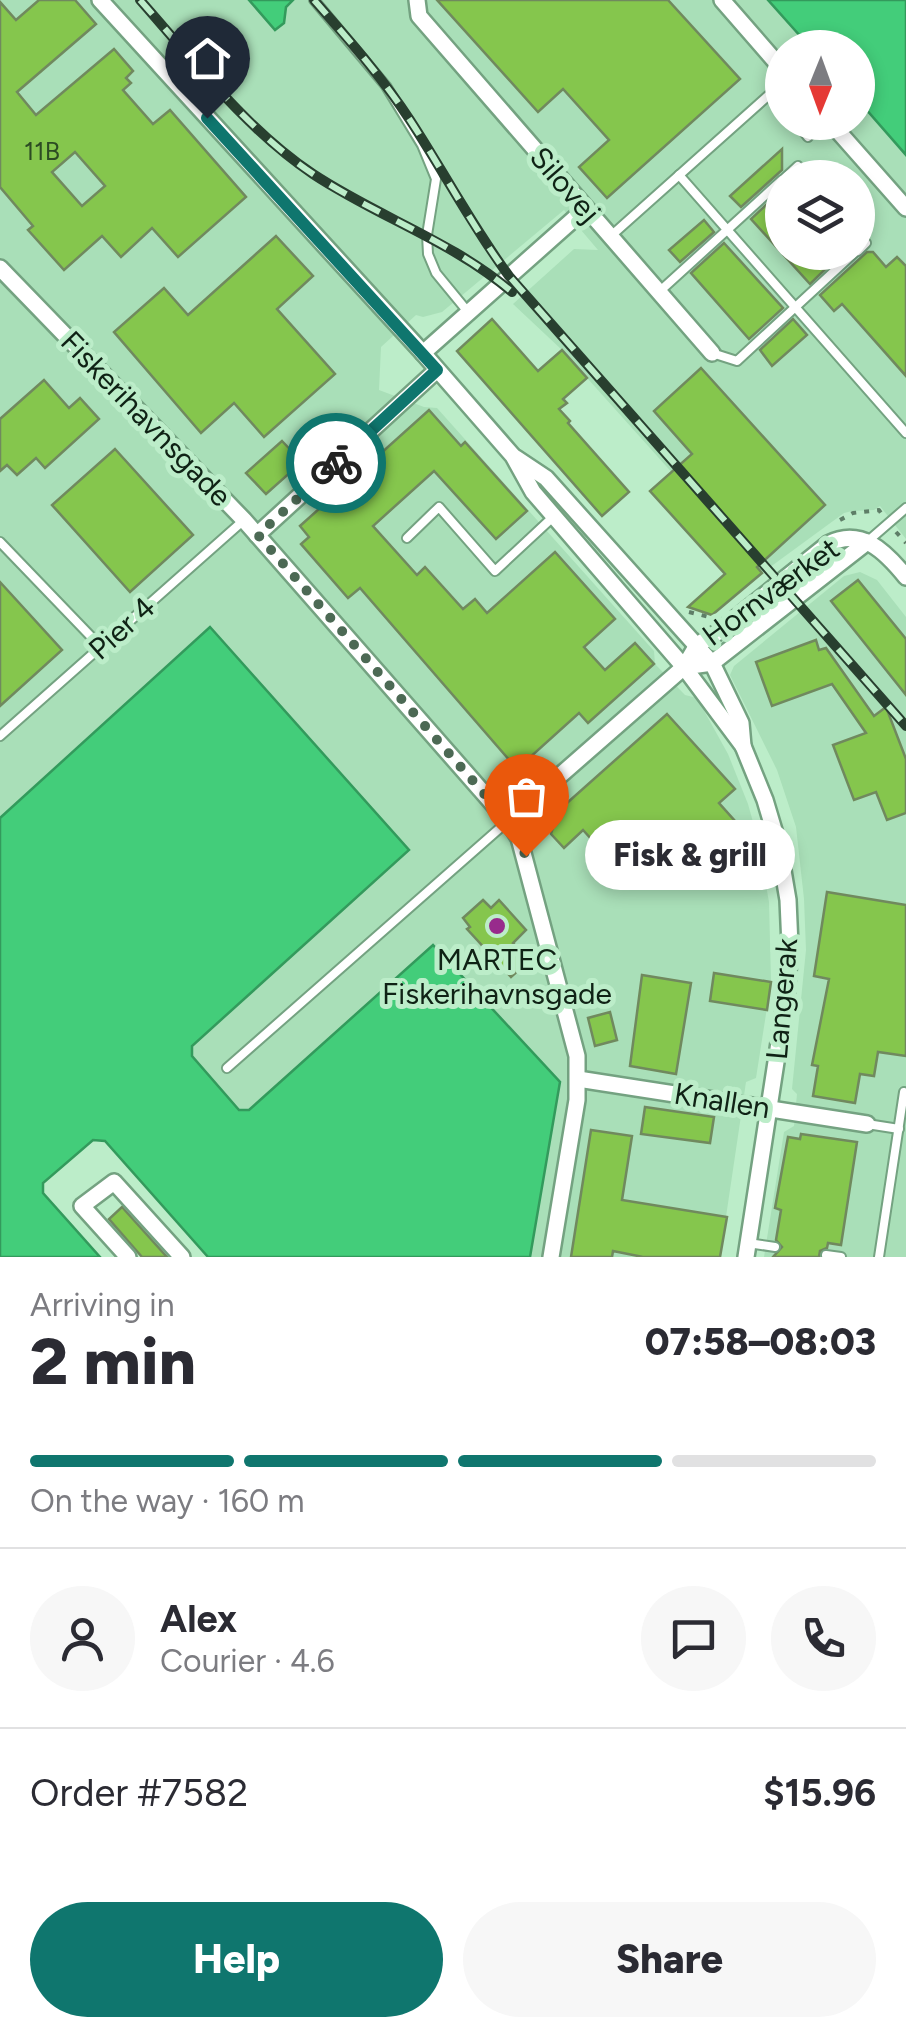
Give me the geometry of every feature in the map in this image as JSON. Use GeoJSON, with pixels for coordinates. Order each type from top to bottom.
{"type":"FeatureCollection","features":[{"type":"Feature","properties":{"kind":"street","name":"Langerak"},"geometry":{"type":"LineString","coordinates":[[100,0],[513,456],[532,492],[684,667],[743,746],[765,800],[788,900],[786,997],[747,1250]]}},
{"type":"Feature","properties":{"kind":"street"},"geometry":{"type":"LineString","coordinates":[[722,0],[765,49]]}},
{"type":"Feature","properties":{"kind":"street","name":"Silovej"},"geometry":{"type":"LineString","coordinates":[[418,8],[585,209],[712,353]]}},
{"type":"Feature","properties":{"kind":"street"},"geometry":{"type":"LineString","coordinates":[[846,140],[906,208]]}},
{"type":"Feature","properties":{"kind":"street"},"geometry":{"type":"LineString","coordinates":[[423,353],[585,209]]}},
{"type":"Feature","properties":{"kind":"street","name":"Fiskerihavnsgade"},"geometry":{"type":"LineString","coordinates":[[0,269],[258,535],[508,821],[526,856],[577,1056],[578,1079],[551,1257]]}},
{"type":"Feature","properties":{"kind":"street"},"geometry":{"type":"LineString","coordinates":[[258,535],[437,370]]}},
{"type":"Feature","properties":{"kind":"street","name":"Langerak"},"geometry":{"type":"LineString","coordinates":[[513,456],[546,478],[698,644],[742,723],[743,746]]}},
{"type":"Feature","properties":{"kind":"street","name":"Hornværket"},"geometry":{"type":"LineString","coordinates":[[508,821],[684,667],[698,644],[828,544],[854,536],[888,557],[906,577]]}},
{"type":"Feature","properties":{"kind":"street","name":"Hornværket"},"geometry":{"type":"LineString","coordinates":[[684,667],[712,663],[866,542]]}},
{"type":"Feature","properties":{"kind":"street","name":"Knallen"},"geometry":{"type":"LineString","coordinates":[[578,1079],[867,1124]]}},
{"type":"Feature","properties":{"kind":"street"},"geometry":{"type":"LineString","coordinates":[[128,1257],[82,1206],[114,1182],[182,1257]]}},
{"type":"Feature","properties":{"kind":"lane"},"geometry":{"type":"LineString","coordinates":[[314,0],[386,86],[422,145],[436,180],[427,235],[428,254],[436,273],[468,312]]}},
{"type":"Feature","properties":{"kind":"lane"},"geometry":{"type":"LineString","coordinates":[[610,237],[765,99]]}},
{"type":"Feature","properties":{"kind":"lane"},"geometry":{"type":"LineString","coordinates":[[680,176],[906,433]]}},
{"type":"Feature","properties":{"kind":"lane"},"geometry":{"type":"LineString","coordinates":[[658,292],[765,196]]}},
{"type":"Feature","properties":{"kind":"lane"},"geometry":{"type":"LineString","coordinates":[[712,353],[737,360],[837,270]]}},
{"type":"Feature","properties":{"kind":"lane"},"geometry":{"type":"LineString","coordinates":[[408,538],[439,507],[496,571],[553,517]]}},
{"type":"Feature","properties":{"kind":"lane"},"geometry":{"type":"LineString","coordinates":[[866,542],[906,508]]}},
{"type":"Feature","properties":{"kind":"lane","name":"Pier 4"},"geometry":{"type":"LineString","coordinates":[[0,736],[244,520]]}},
{"type":"Feature","properties":{"kind":"lane"},"geometry":{"type":"LineString","coordinates":[[0,542],[101,647]]}},
{"type":"Feature","properties":{"kind":"lane"},"geometry":{"type":"LineString","coordinates":[[227,1068],[508,821]]}},
{"type":"Feature","properties":{"kind":"lane"},"geometry":{"type":"LineString","coordinates":[[880,1257],[904,1092]]}},
{"type":"Feature","properties":{"kind":"lane"},"geometry":{"type":"LineString","coordinates":[[867,1124],[898,1129]]}},
{"type":"Feature","properties":{"kind":"lane"},"geometry":{"type":"LineString","coordinates":[[747,1250],[774,1247]]}},
{"type":"Feature","properties":{"kind":"lane"},"geometry":{"type":"LineString","coordinates":[[826,1255],[840,1257]]}},
{"type":"Feature","properties":{"kind":"path"},"geometry":{"type":"LineString","coordinates":[[830,527],[845,516],[879,510],[906,543]]}},
{"type":"Feature","properties":{"kind":"path"},"geometry":{"type":"LineString","coordinates":[[684,610],[714,618]]}},
{"type":"Feature","properties":{"kind":"shaded area"},"geometry":{"type":"Polygon","coordinates":[[[0,0],[249,0],[275,30],[293,0],[768,0],[795,30],[765,30],[765,140],[875,140],[875,119],[906,155],[906,539],[880,506],[852,511],[762,573],[562,350],[513,304],[574,249],[598,250],[564,210],[442,312],[416,315],[381,347],[379,390],[437,408],[654,651],[655,664],[685,695],[697,698],[728,754],[748,804],[769,902],[771,982],[756,1078],[746,1082],[720,1257],[530,1257],[559,1082],[433,945],[249,1110],[239,1110],[192,1056],[210,628],[0,818],[0,0]]]}},
{"type":"Feature","properties":{"kind":"shaded area"},"geometry":{"type":"Polygon","coordinates":[[[249,0],[293,0],[286,7],[284,23],[275,30],[249,0]]]}},
{"type":"Feature","properties":{"kind":"shaded area"},"geometry":{"type":"Polygon","coordinates":[[[768,0],[906,0],[906,155],[875,119],[875,30],[795,30],[768,0]]]}},
{"type":"Feature","properties":{"kind":"shaded area"},"geometry":{"type":"Polygon","coordinates":[[[860,572],[877,580],[906,617],[906,1257],[764,1257],[784,1132],[794,1126],[797,1094],[792,1089],[806,950],[804,899],[796,827],[777,770],[730,675],[734,666],[844,576],[860,572]]]}},
{"type":"Feature","properties":{"kind":"shaded area"},"geometry":{"type":"Polygon","coordinates":[[[210,627],[409,850],[192,1046],[192,1056],[239,1110],[249,1110],[433,945],[560,1082],[530,1257],[208,1257],[105,1141],[93,1140],[43,1183],[43,1193],[100,1257],[0,1257],[0,818],[210,627]]]}},
{"type":"Feature","properties":{"kind":"building"},"geometry":{"type":"Polygon","coordinates":[[[39,0],[75,0],[96,24],[17,92],[36,115],[114,49],[133,71],[126,78],[131,83],[123,90],[153,124],[170,110],[246,197],[178,257],[152,228],[121,257],[102,236],[64,270],[28,230],[33,226],[0,187],[0,2],[16,20],[39,0]],[[75,152],[52,172],[82,206],[105,186],[75,152]]]}},
{"type":"Feature","properties":{"kind":"building"},"geometry":{"type":"Polygon","coordinates":[[[437,0],[668,0],[740,79],[607,198],[579,167],[609,140],[563,89],[538,112],[437,0]]]}},
{"type":"Feature","properties":{"kind":"building"},"geometry":{"type":"Polygon","coordinates":[[[782,149],[782,160],[770,160],[782,149]]]}},
{"type":"Feature","properties":{"kind":"building"},"geometry":{"type":"Polygon","coordinates":[[[765,164],[765,185],[741,207],[730,196],[765,164]]]}},
{"type":"Feature","properties":{"kind":"building"},"geometry":{"type":"Polygon","coordinates":[[[765,206],[765,234],[751,219],[765,206]]]}},
{"type":"Feature","properties":{"kind":"building"},"geometry":{"type":"Polygon","coordinates":[[[704,220],[714,232],[680,262],[669,250],[704,220]]]}},
{"type":"Feature","properties":{"kind":"building"},"geometry":{"type":"Polygon","coordinates":[[[276,236],[313,276],[277,309],[335,374],[264,437],[234,403],[201,433],[114,332],[164,288],[188,315],[276,236]]]}},
{"type":"Feature","properties":{"kind":"building"},"geometry":{"type":"Polygon","coordinates":[[[724,243],[783,308],[749,339],[691,273],[724,243]]]}},
{"type":"Feature","properties":{"kind":"building"},"geometry":{"type":"Polygon","coordinates":[[[875,254],[886,267],[897,257],[906,266],[906,376],[842,304],[834,311],[820,295],[847,270],[875,270],[875,254]]]}},
{"type":"Feature","properties":{"kind":"building"},"geometry":{"type":"Polygon","coordinates":[[[797,270],[824,270],[810,284],[797,270]]]}},
{"type":"Feature","properties":{"kind":"building"},"geometry":{"type":"Polygon","coordinates":[[[492,319],[538,371],[562,350],[587,378],[563,399],[567,403],[559,409],[629,492],[602,516],[457,351],[492,319]]]}},
{"type":"Feature","properties":{"kind":"building"},"geometry":{"type":"Polygon","coordinates":[[[793,319],[807,335],[772,366],[760,350],[793,319]]]}},
{"type":"Feature","properties":{"kind":"building"},"geometry":{"type":"Polygon","coordinates":[[[701,368],[825,505],[757,567],[762,573],[712,615],[688,607],[725,574],[650,491],[692,454],[654,411],[701,368]]]}},
{"type":"Feature","properties":{"kind":"building"},"geometry":{"type":"Polygon","coordinates":[[[44,380],[69,408],[80,398],[99,419],[45,468],[36,458],[17,475],[7,465],[0,471],[0,419],[44,380]]]}},
{"type":"Feature","properties":{"kind":"building"},"geometry":{"type":"Polygon","coordinates":[[[429,410],[461,446],[465,442],[527,511],[496,539],[434,471],[373,526],[417,575],[425,567],[463,609],[475,599],[487,613],[555,552],[615,619],[584,647],[605,670],[635,643],[654,664],[588,723],[579,713],[517,769],[360,588],[348,598],[301,544],[309,537],[300,526],[429,410]]]}},
{"type":"Feature","properties":{"kind":"building"},"geometry":{"type":"Polygon","coordinates":[[[282,441],[302,462],[266,494],[246,473],[282,441]]]}},
{"type":"Feature","properties":{"kind":"building"},"geometry":{"type":"Polygon","coordinates":[[[115,449],[193,535],[130,592],[52,505],[115,449]]]}},
{"type":"Feature","properties":{"kind":"building"},"geometry":{"type":"Polygon","coordinates":[[[858,580],[906,639],[906,695],[831,601],[858,580]]]}},
{"type":"Feature","properties":{"kind":"building"},"geometry":{"type":"Polygon","coordinates":[[[0,582],[62,650],[0,706],[0,582]]]}},
{"type":"Feature","properties":{"kind":"building"},"geometry":{"type":"Polygon","coordinates":[[[816,640],[819,650],[826,648],[874,716],[886,707],[906,759],[906,813],[887,820],[876,792],[854,800],[833,745],[866,733],[832,684],[772,706],[756,662],[816,640]]]}},
{"type":"Feature","properties":{"kind":"building"},"geometry":{"type":"Polygon","coordinates":[[[667,714],[735,789],[719,803],[752,840],[707,881],[673,844],[630,882],[583,830],[564,848],[551,834],[558,811],[667,714]]]}},
{"type":"Feature","properties":{"kind":"building"},"geometry":{"type":"Polygon","coordinates":[[[827,892],[906,905],[906,1056],[878,1052],[874,1076],[860,1074],[855,1103],[813,1096],[818,1066],[812,1065],[829,979],[814,976],[827,892]]]}},
{"type":"Feature","properties":{"kind":"building"},"geometry":{"type":"Polygon","coordinates":[[[483,900],[491,908],[499,900],[526,930],[513,943],[529,961],[511,977],[467,929],[470,927],[463,918],[483,900]]]}},
{"type":"Feature","properties":{"kind":"building"},"geometry":{"type":"Polygon","coordinates":[[[714,973],[771,982],[767,1010],[710,1001],[714,973]]]}},
{"type":"Feature","properties":{"kind":"building"},"geometry":{"type":"Polygon","coordinates":[[[642,975],[691,983],[676,1074],[630,1066],[642,975]]]}},
{"type":"Feature","properties":{"kind":"building"},"geometry":{"type":"Polygon","coordinates":[[[610,1012],[617,1040],[595,1046],[588,1018],[610,1012]]]}},
{"type":"Feature","properties":{"kind":"building"},"geometry":{"type":"Polygon","coordinates":[[[645,1107],[714,1117],[710,1143],[641,1134],[645,1107]]]}},
{"type":"Feature","properties":{"kind":"building"},"geometry":{"type":"Polygon","coordinates":[[[591,1130],[632,1136],[622,1200],[727,1217],[720,1257],[643,1257],[613,1251],[612,1257],[571,1257],[591,1130]]]}},
{"type":"Feature","properties":{"kind":"building"},"geometry":{"type":"Polygon","coordinates":[[[801,1134],[857,1142],[841,1245],[828,1243],[819,1257],[773,1257],[782,1247],[776,1240],[781,1210],[775,1208],[788,1137],[800,1139],[801,1134]]]}},
{"type":"Feature","properties":{"kind":"building"},"geometry":{"type":"Polygon","coordinates":[[[122,1207],[167,1257],[142,1257],[109,1219],[122,1207]]]}},
{"type":"Feature","properties":{"kind":"railway"},"geometry":{"type":"LineString","coordinates":[[140,0],[221,93],[289,156],[338,189],[465,258],[512,292]]}},
{"type":"Feature","properties":{"kind":"railway"},"geometry":{"type":"LineString","coordinates":[[314,0],[399,104],[509,276],[906,726]]}},
{"type":"Feature","properties":{"kind":"way so far"},"geometry":{"type":"LineString","coordinates":[[336,463],[258,535],[508,821],[526,856]]}},
{"type":"Feature","properties":{"kind":"place","name":"Fisk & grill"},"geometry":{"type":"Point","coordinates":[526,856]}},
{"type":"Feature","properties":{"kind":"place","name":"MARTEC Fiskerihavnsgade"},"geometry":{"type":"Point","coordinates":[497,926]}},
{"type":"Feature","properties":{"kind":"route"},"geometry":{"type":"LineString","coordinates":[[207,118],[437,370],[336,463]]}}]}
